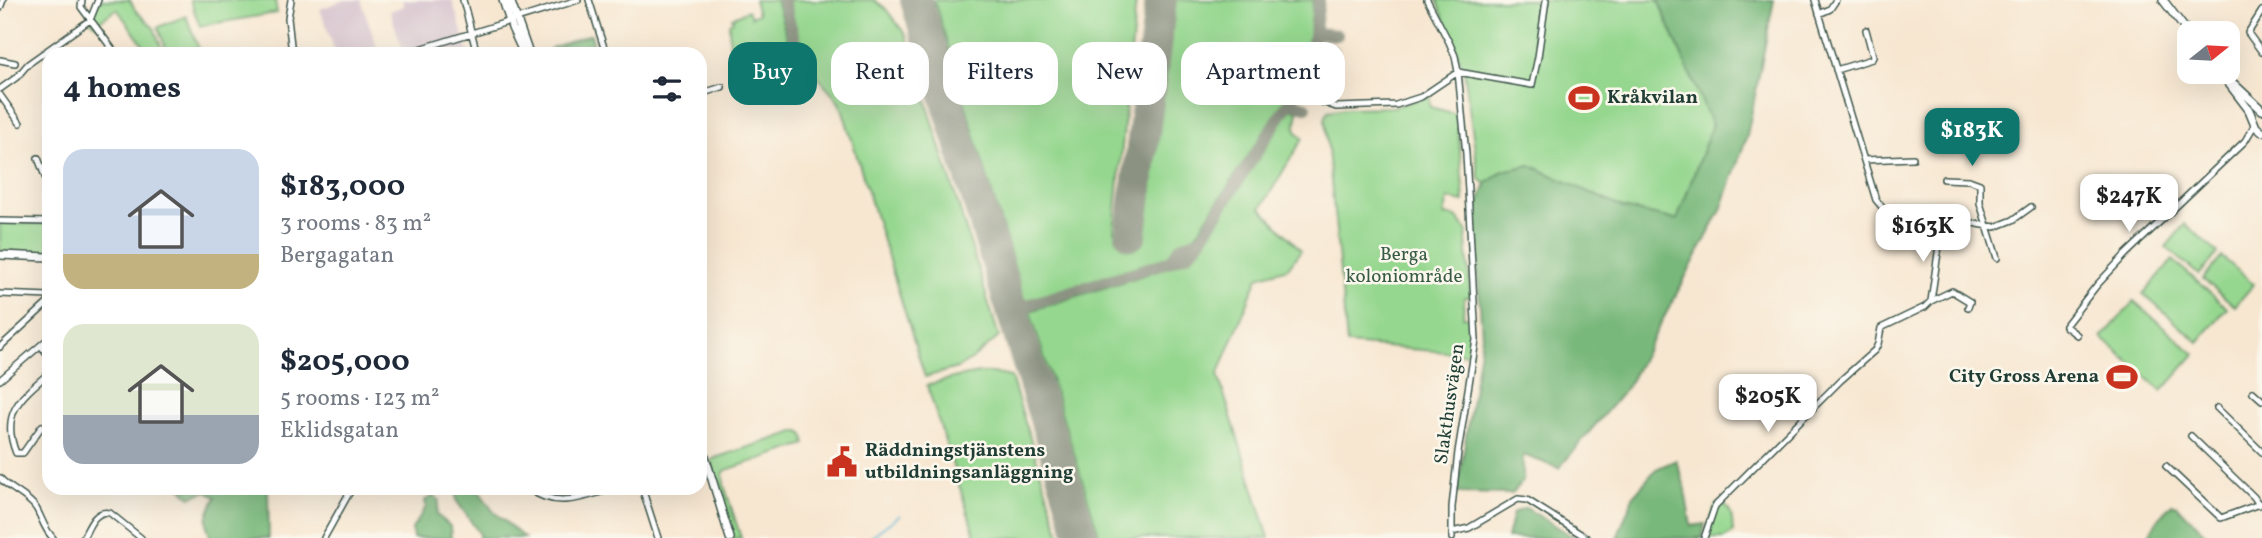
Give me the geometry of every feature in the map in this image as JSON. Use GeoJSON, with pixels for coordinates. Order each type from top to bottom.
{"type":"FeatureCollection","features":[{"type":"Feature","properties":{"kind":"main road"},"geometry":{"type":"LineString","coordinates":[[503,0],[524,47]]}},
{"type":"Feature","properties":{"kind":"main road"},"geometry":{"type":"LineString","coordinates":[[510,0],[513,20]]}},
{"type":"Feature","properties":{"kind":"main road"},"geometry":{"type":"LineString","coordinates":[[2164,0],[2179,21]]}},
{"type":"Feature","properties":{"kind":"main road"},"geometry":{"type":"LineString","coordinates":[[2230,84],[2262,132]]}},
{"type":"Feature","properties":{"kind":"main road"},"geometry":{"type":"LineString","coordinates":[[2233,84],[2262,112],[2255,122]]}},
{"type":"Feature","properties":{"kind":"main road"},"geometry":{"type":"LineString","coordinates":[[0,255],[42,257]]}},
{"type":"Feature","properties":{"kind":"main road"},"geometry":{"type":"LineString","coordinates":[[707,471],[730,538]]}},
{"type":"Feature","properties":{"kind":"street"},"geometry":{"type":"LineString","coordinates":[[0,8],[3,0]]}},
{"type":"Feature","properties":{"kind":"street"},"geometry":{"type":"LineString","coordinates":[[82,0],[81,6],[111,47]]}},
{"type":"Feature","properties":{"kind":"street"},"geometry":{"type":"LineString","coordinates":[[57,47],[90,20],[98,0]]}},
{"type":"Feature","properties":{"kind":"street"},"geometry":{"type":"LineString","coordinates":[[291,0],[288,18],[291,47]]}},
{"type":"Feature","properties":{"kind":"street"},"geometry":{"type":"LineString","coordinates":[[463,0],[475,47]]}},
{"type":"Feature","properties":{"kind":"street"},"geometry":{"type":"LineString","coordinates":[[427,47],[578,0]]}},
{"type":"Feature","properties":{"kind":"street"},"geometry":{"type":"LineString","coordinates":[[589,0],[604,47]]}},
{"type":"Feature","properties":{"kind":"street","name":"Slakthusvägen"},"geometry":{"type":"LineString","coordinates":[[1427,0],[1449,42],[1458,72],[1466,154],[1476,340],[1458,452],[1452,535],[1518,499],[1527,500],[1587,538]]}},
{"type":"Feature","properties":{"kind":"street"},"geometry":{"type":"LineString","coordinates":[[1330,105],[1396,105],[1421,97],[1458,72],[1532,85],[1546,0]]}},
{"type":"Feature","properties":{"kind":"street"},"geometry":{"type":"LineString","coordinates":[[1815,0],[1876,200],[1887,213],[1943,218],[1995,227],[2004,225],[2031,207]]}},
{"type":"Feature","properties":{"kind":"street"},"geometry":{"type":"LineString","coordinates":[[1819,14],[1830,9],[1836,0]]}},
{"type":"Feature","properties":{"kind":"street"},"geometry":{"type":"LineString","coordinates":[[2262,11],[2248,33],[2262,52]]}},
{"type":"Feature","properties":{"kind":"street"},"geometry":{"type":"LineString","coordinates":[[1836,70],[1872,59],[1866,30]]}},
{"type":"Feature","properties":{"kind":"street"},"geometry":{"type":"LineString","coordinates":[[0,89],[17,78],[28,64],[42,57]]}},
{"type":"Feature","properties":{"kind":"street"},"geometry":{"type":"LineString","coordinates":[[0,60],[15,63]]}},
{"type":"Feature","properties":{"kind":"street"},"geometry":{"type":"LineString","coordinates":[[707,92],[722,87]]}},
{"type":"Feature","properties":{"kind":"street"},"geometry":{"type":"LineString","coordinates":[[0,95],[20,123]]}},
{"type":"Feature","properties":{"kind":"street"},"geometry":{"type":"LineString","coordinates":[[2245,141],[2255,122]]}},
{"type":"Feature","properties":{"kind":"street"},"geometry":{"type":"LineString","coordinates":[[2077,335],[2065,326],[2097,285],[2245,141],[2262,132]]}},
{"type":"Feature","properties":{"kind":"street"},"geometry":{"type":"LineString","coordinates":[[38,158],[42,169]]}},
{"type":"Feature","properties":{"kind":"street"},"geometry":{"type":"LineString","coordinates":[[1864,160],[1913,158]]}},
{"type":"Feature","properties":{"kind":"street"},"geometry":{"type":"LineString","coordinates":[[1944,179],[1969,180],[1980,184],[1980,203],[1997,258]]}},
{"type":"Feature","properties":{"kind":"street"},"geometry":{"type":"LineString","coordinates":[[1931,301],[1943,218]]}},
{"type":"Feature","properties":{"kind":"street"},"geometry":{"type":"LineString","coordinates":[[0,220],[42,222]]}},
{"type":"Feature","properties":{"kind":"street"},"geometry":{"type":"LineString","coordinates":[[1704,538],[1715,506],[1875,349],[1881,328],[1925,307],[1952,290],[1970,302],[1968,307]]}},
{"type":"Feature","properties":{"kind":"street"},"geometry":{"type":"LineString","coordinates":[[0,294],[42,296]]}},
{"type":"Feature","properties":{"kind":"street"},"geometry":{"type":"LineString","coordinates":[[0,347],[42,308]]}},
{"type":"Feature","properties":{"kind":"street"},"geometry":{"type":"LineString","coordinates":[[0,380],[41,346]]}},
{"type":"Feature","properties":{"kind":"street"},"geometry":{"type":"LineString","coordinates":[[42,380],[15,405],[10,418],[10,433],[16,453],[23,453],[42,426]]}},
{"type":"Feature","properties":{"kind":"street"},"geometry":{"type":"LineString","coordinates":[[2253,392],[2262,400]]}},
{"type":"Feature","properties":{"kind":"street"},"geometry":{"type":"LineString","coordinates":[[2217,408],[2262,452]]}},
{"type":"Feature","properties":{"kind":"street"},"geometry":{"type":"LineString","coordinates":[[2166,466],[2221,518],[2260,504],[2191,436]]}},
{"type":"Feature","properties":{"kind":"street"},"geometry":{"type":"LineString","coordinates":[[0,478],[6,486],[34,505],[52,538]]}},
{"type":"Feature","properties":{"kind":"street"},"geometry":{"type":"LineString","coordinates":[[324,538],[348,495]]}},
{"type":"Feature","properties":{"kind":"street"},"geometry":{"type":"LineString","coordinates":[[539,495],[545,499],[563,502],[592,495]]}},
{"type":"Feature","properties":{"kind":"street"},"geometry":{"type":"LineString","coordinates":[[644,495],[659,538]]}},
{"type":"Feature","properties":{"kind":"street"},"geometry":{"type":"LineString","coordinates":[[83,538],[90,524],[104,511],[141,538]]}},
{"type":"Feature","properties":{"kind":"shaded area"},"geometry":{"type":"Polygon","coordinates":[[[344,0],[361,0],[377,47],[334,47],[320,9],[344,0]]]}},
{"type":"Feature","properties":{"kind":"shaded area"},"geometry":{"type":"Polygon","coordinates":[[[402,0],[452,0],[467,47],[402,47],[390,11],[404,6],[402,0]]]}},
{"type":"Feature","properties":{"kind":"green space"},"geometry":{"type":"Polygon","coordinates":[[[99,0],[130,0],[135,10],[154,28],[161,47],[145,47],[117,9],[98,22],[97,26],[90,20],[99,0]]]}},
{"type":"Feature","properties":{"kind":"green space"},"geometry":{"type":"Polygon","coordinates":[[[190,0],[275,0],[277,13],[200,26],[190,0]]]}},
{"type":"Feature","properties":{"kind":"green space"},"geometry":{"type":"Polygon","coordinates":[[[754,0],[776,0],[788,42],[730,42],[729,23],[733,21],[732,18],[748,10],[751,17],[758,14],[754,0]]]}},
{"type":"Feature","properties":{"kind":"green space"},"geometry":{"type":"Polygon","coordinates":[[[788,0],[874,0],[885,8],[906,35],[908,42],[831,42],[831,92],[817,76],[817,42],[800,42],[788,0]]]}},
{"type":"Feature","properties":{"kind":"green space"},"geometry":{"type":"Polygon","coordinates":[[[934,0],[1136,0],[1132,42],[1072,42],[1072,105],[1126,105],[1114,231],[1142,235],[1159,105],[1167,105],[1167,45],[1173,0],[1313,0],[1310,42],[1181,42],[1181,105],[1282,105],[1195,236],[1181,242],[1166,259],[1025,303],[966,105],[1058,105],[1058,42],[947,42],[934,0]]]}},
{"type":"Feature","properties":{"kind":"green space","name":"Kråkvilan"},"geometry":{"type":"Polygon","coordinates":[[[1437,0],[1658,0],[1712,125],[1677,221],[1623,209],[1530,165],[1503,171],[1486,184],[1479,178],[1464,71],[1437,0]]]}},
{"type":"Feature","properties":{"kind":"green space"},"geometry":{"type":"Polygon","coordinates":[[[1658,0],[1774,0],[1747,136],[1721,210],[1627,387],[1559,468],[1523,455],[1523,481],[1512,494],[1457,493],[1482,336],[1474,215],[1486,184],[1503,171],[1530,165],[1623,208],[1677,220],[1712,125],[1658,0]]]}},
{"type":"Feature","properties":{"kind":"green space"},"geometry":{"type":"Polygon","coordinates":[[[186,16],[198,47],[165,47],[158,27],[186,16]]]}},
{"type":"Feature","properties":{"kind":"green space"},"geometry":{"type":"Polygon","coordinates":[[[591,34],[593,42],[591,47],[554,47],[591,34]]]}},
{"type":"Feature","properties":{"kind":"green space","name":"Berga koloniområde"},"geometry":{"type":"Polygon","coordinates":[[[1430,96],[1430,107],[1457,114],[1464,202],[1448,199],[1444,215],[1456,217],[1467,230],[1471,297],[1464,297],[1463,317],[1471,318],[1471,354],[1347,344],[1325,119],[1328,111],[1393,107],[1430,96]]]}},
{"type":"Feature","properties":{"kind":"green space"},"geometry":{"type":"Polygon","coordinates":[[[840,105],[928,105],[999,337],[957,368],[925,377],[840,105]]]}},
{"type":"Feature","properties":{"kind":"green space"},"geometry":{"type":"Polygon","coordinates":[[[1290,108],[1298,111],[1295,130],[1303,138],[1261,208],[1301,250],[1288,268],[1258,277],[1218,375],[1269,538],[1100,538],[1030,311],[1191,258],[1290,108]]]}},
{"type":"Feature","properties":{"kind":"green space"},"geometry":{"type":"Polygon","coordinates":[[[0,223],[42,224],[42,254],[0,251],[0,223]]]}},
{"type":"Feature","properties":{"kind":"green space"},"geometry":{"type":"Polygon","coordinates":[[[2185,224],[2218,253],[2199,275],[2166,247],[2185,224]]]}},
{"type":"Feature","properties":{"kind":"green space"},"geometry":{"type":"Polygon","coordinates":[[[2222,257],[2254,284],[2235,306],[2203,279],[2222,257]]]}},
{"type":"Feature","properties":{"kind":"green space"},"geometry":{"type":"Polygon","coordinates":[[[2173,260],[2227,308],[2198,342],[2143,294],[2173,260]]]}},
{"type":"Feature","properties":{"kind":"green space"},"geometry":{"type":"Polygon","coordinates":[[[2134,301],[2195,354],[2162,391],[2102,338],[2134,301]]]}},
{"type":"Feature","properties":{"kind":"green space"},"geometry":{"type":"Polygon","coordinates":[[[980,373],[1011,377],[1061,538],[976,538],[927,385],[980,373]]]}},
{"type":"Feature","properties":{"kind":"green space"},"geometry":{"type":"Polygon","coordinates":[[[795,432],[804,435],[806,444],[726,470],[723,474],[741,538],[733,538],[711,461],[795,432]]]}},
{"type":"Feature","properties":{"kind":"green space"},"geometry":{"type":"Polygon","coordinates":[[[1676,460],[1684,484],[1691,526],[1705,524],[1702,538],[1617,538],[1634,495],[1656,469],[1676,460]]]}},
{"type":"Feature","properties":{"kind":"green space"},"geometry":{"type":"Polygon","coordinates":[[[213,495],[268,495],[269,538],[211,538],[207,527],[208,517],[216,497],[213,495]]]}},
{"type":"Feature","properties":{"kind":"green space"},"geometry":{"type":"Polygon","coordinates":[[[456,495],[482,495],[493,511],[524,538],[479,538],[479,533],[456,500],[456,495]]]}},
{"type":"Feature","properties":{"kind":"green space"},"geometry":{"type":"Polygon","coordinates":[[[434,496],[439,500],[437,515],[450,526],[451,538],[413,538],[412,529],[426,507],[425,500],[434,496]]]}},
{"type":"Feature","properties":{"kind":"green space"},"geometry":{"type":"Polygon","coordinates":[[[1720,502],[1730,511],[1733,533],[1724,538],[1705,538],[1715,507],[1720,502]]]}},
{"type":"Feature","properties":{"kind":"green space"},"geometry":{"type":"Polygon","coordinates":[[[2172,504],[2177,506],[2211,538],[2144,538],[2172,504]]]}},
{"type":"Feature","properties":{"kind":"green space"},"geometry":{"type":"Polygon","coordinates":[[[1526,508],[1575,538],[1507,538],[1513,513],[1526,508]]]}},
{"type":"Feature","properties":{"kind":"waterway"},"geometry":{"type":"LineString","coordinates":[[869,538],[900,515]]}},
{"type":"Feature","properties":{"kind":"taxiway"},"geometry":{"type":"LineString","coordinates":[[783,0],[795,42]]}},
{"type":"Feature","properties":{"kind":"taxiway"},"geometry":{"type":"LineString","coordinates":[[999,271],[1011,298],[1027,305],[1188,254],[1199,242],[1309,71],[1319,0]]}},
{"type":"Feature","properties":{"kind":"taxiway"},"geometry":{"type":"LineString","coordinates":[[1315,33],[1337,35]]}},
{"type":"Feature","properties":{"kind":"taxiway"},"geometry":{"type":"LineString","coordinates":[[1299,105],[1306,107]]}},
{"type":"Feature","properties":{"kind":"taxiway"},"geometry":{"type":"LineString","coordinates":[[1171,261],[1180,247],[1201,239]]}},
{"type":"Feature","properties":{"kind":"taxiway"},"geometry":{"type":"LineString","coordinates":[[1025,355],[1020,321],[1025,309],[1031,304]]}},
{"type":"Feature","properties":{"kind":"runway"},"geometry":{"type":"LineString","coordinates":[[916,0],[1082,538]]}},
{"type":"Feature","properties":{"kind":"runway"},"geometry":{"type":"LineString","coordinates":[[1131,234],[1161,0]]}},
{"type":"Feature","properties":{"kind":"place","name":"Kråkvilan"},"geometry":{"type":"Point","coordinates":[1584,98]}},
{"type":"Feature","properties":{"kind":"place","name":"City Gross Arena"},"geometry":{"type":"Point","coordinates":[2122,377]}},
{"type":"Feature","properties":{"kind":"place","name":"Räddningstjänstens utbildningsanläggning"},"geometry":{"type":"Point","coordinates":[842,462]}}]}
